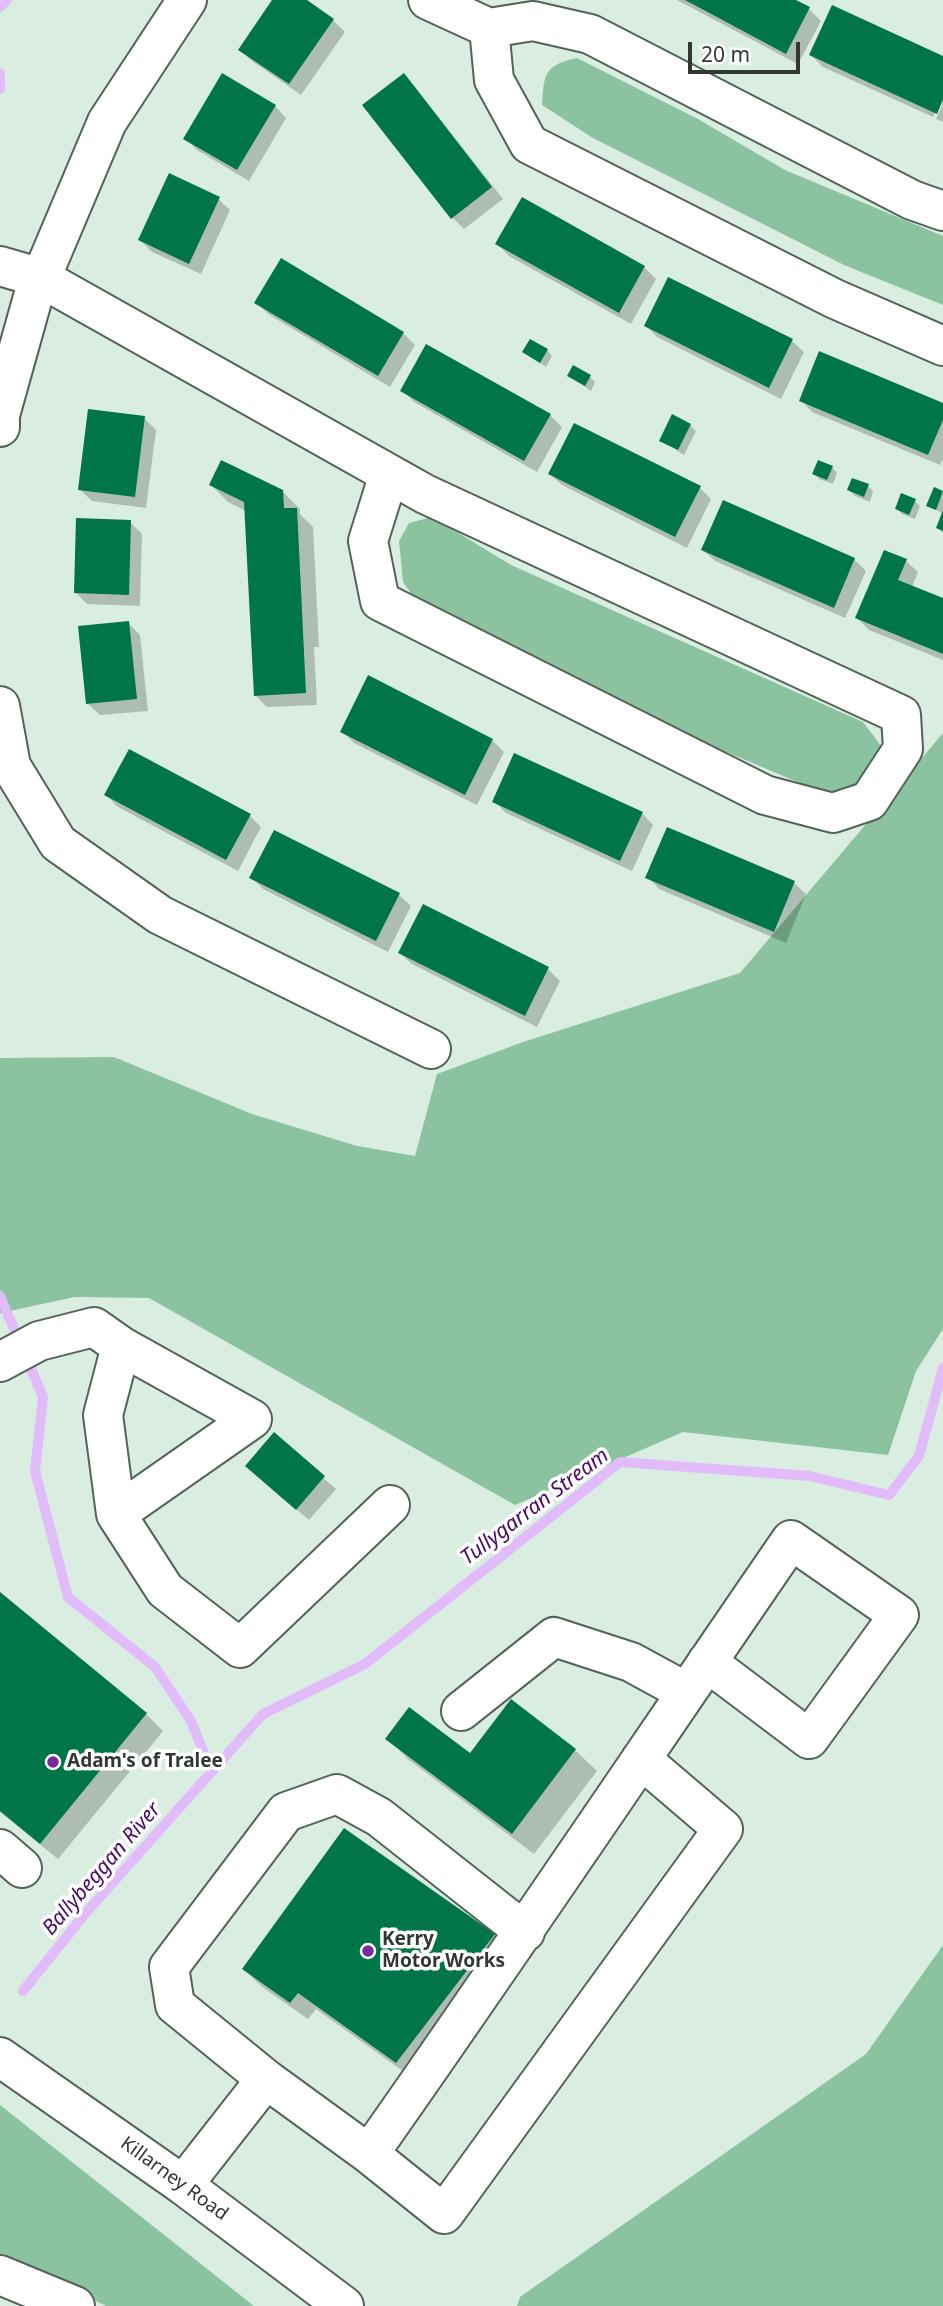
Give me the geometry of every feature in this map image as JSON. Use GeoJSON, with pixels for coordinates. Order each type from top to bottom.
{"type":"FeatureCollection","features":[{"type":"Feature","properties":{"kind":"street"},"geometry":{"type":"LineString","coordinates":[[0,427],[0,415],[29,310],[107,122],[187,0]]}},
{"type":"Feature","properties":{"kind":"street"},"geometry":{"type":"LineString","coordinates":[[428,0],[489,28],[533,21],[590,34],[912,200],[943,211]]}},
{"type":"Feature","properties":{"kind":"street"},"geometry":{"type":"LineString","coordinates":[[489,28],[494,80],[529,144],[835,299],[943,346]]}},
{"type":"Feature","properties":{"kind":"street"},"geometry":{"type":"LineString","coordinates":[[0,266],[41,278],[425,494],[901,715],[903,749],[869,801],[833,813],[765,795],[380,601],[368,541],[389,474]]}},
{"type":"Feature","properties":{"kind":"street"},"geometry":{"type":"LineString","coordinates":[[0,706],[11,766],[58,843],[160,915],[432,1049]]}},
{"type":"Feature","properties":{"kind":"street"},"geometry":{"type":"LineString","coordinates":[[0,1362],[39,1341],[94,1327],[121,1346],[252,1419],[116,1514]]}},
{"type":"Feature","properties":{"kind":"street"},"geometry":{"type":"LineString","coordinates":[[121,1346],[103,1415],[116,1514],[165,1590],[240,1648],[390,1505]]}},
{"type":"Feature","properties":{"kind":"street"},"geometry":{"type":"LineString","coordinates":[[369,2154],[525,1933],[641,1759],[697,1677],[791,1540],[899,1615],[809,1739],[697,1677],[631,1662],[554,1637],[461,1710]]}},
{"type":"Feature","properties":{"kind":"street"},"geometry":{"type":"LineString","coordinates":[[525,1933],[379,1817],[337,1794],[286,1812],[169,1967],[175,2005],[266,2079],[369,2154],[444,2214],[723,1829],[641,1759]]}},
{"type":"Feature","properties":{"kind":"street","name":"Killarney Road"},"geometry":{"type":"LineString","coordinates":[[0,2057],[183,2185],[344,2306]]}},
{"type":"Feature","properties":{"kind":"street"},"geometry":{"type":"LineString","coordinates":[[183,2185],[266,2079]]}},
{"type":"Feature","properties":{"kind":"street"},"geometry":{"type":"LineString","coordinates":[[0,2275],[75,2306]]}},
{"type":"Feature","properties":{"kind":"green space"},"geometry":{"type":"Polygon","coordinates":[[[577,58],[698,119],[785,170],[943,236],[943,305],[844,265],[593,138],[542,105],[548,73],[558,64],[577,58]]]}},
{"type":"Feature","properties":{"kind":"green space"},"geometry":{"type":"Polygon","coordinates":[[[432,517],[511,565],[863,722],[882,747],[863,784],[838,799],[724,751],[418,603],[403,582],[399,541],[409,523],[432,517]]]}},
{"type":"Feature","properties":{"kind":"green space"},"geometry":{"type":"Polygon","coordinates":[[[943,733],[943,1329],[916,1371],[888,1455],[683,1432],[515,1505],[149,1298],[75,1297],[0,1313],[0,1058],[114,1057],[252,1114],[357,1146],[415,1156],[437,1074],[523,1042],[740,973],[943,733]]]}},
{"type":"Feature","properties":{"kind":"green space"},"geometry":{"type":"Polygon","coordinates":[[[943,1945],[943,2306],[517,2306],[520,2297],[866,2054],[943,1945]]]}},
{"type":"Feature","properties":{"kind":"green space"},"geometry":{"type":"Polygon","coordinates":[[[0,2105],[254,2306],[106,2306],[64,2285],[0,2261],[0,2105]]]}},
{"type":"Feature","properties":{"kind":"building"},"geometry":{"type":"Polygon","coordinates":[[[272,0],[307,0],[334,19],[289,84],[238,50],[272,0]]]}},
{"type":"Feature","properties":{"kind":"building"},"geometry":{"type":"Polygon","coordinates":[[[685,0],[796,0],[810,7],[786,54],[685,0]]]}},
{"type":"Feature","properties":{"kind":"building"},"geometry":{"type":"Polygon","coordinates":[[[832,5],[943,56],[943,100],[937,114],[809,55],[832,5]]]}},
{"type":"Feature","properties":{"kind":"building"},"geometry":{"type":"Polygon","coordinates":[[[222,73],[276,105],[237,170],[183,139],[222,73]]]}},
{"type":"Feature","properties":{"kind":"building"},"geometry":{"type":"Polygon","coordinates":[[[404,73],[492,187],[451,219],[362,105],[404,73]]]}},
{"type":"Feature","properties":{"kind":"building"},"geometry":{"type":"Polygon","coordinates":[[[169,173],[220,197],[189,264],[138,240],[169,173]]]}},
{"type":"Feature","properties":{"kind":"building"},"geometry":{"type":"Polygon","coordinates":[[[522,197],[645,266],[619,313],[495,244],[522,197]]]}},
{"type":"Feature","properties":{"kind":"building"},"geometry":{"type":"Polygon","coordinates":[[[281,258],[404,332],[378,376],[254,303],[281,258]]]}},
{"type":"Feature","properties":{"kind":"building"},"geometry":{"type":"Polygon","coordinates":[[[668,277],[793,339],[769,388],[644,326],[668,277]]]}},
{"type":"Feature","properties":{"kind":"building"},"geometry":{"type":"Polygon","coordinates":[[[530,339],[548,349],[540,363],[522,352],[530,339]]]}},
{"type":"Feature","properties":{"kind":"building"},"geometry":{"type":"Polygon","coordinates":[[[426,344],[551,414],[524,461],[400,391],[426,344]]]}},
{"type":"Feature","properties":{"kind":"building"},"geometry":{"type":"Polygon","coordinates":[[[819,351],[943,403],[943,420],[928,455],[799,401],[819,351]]]}},
{"type":"Feature","properties":{"kind":"building"},"geometry":{"type":"Polygon","coordinates":[[[573,365],[591,375],[585,386],[567,376],[573,365]]]}},
{"type":"Feature","properties":{"kind":"building"},"geometry":{"type":"Polygon","coordinates":[[[88,409],[145,416],[135,497],[78,490],[88,409]]]}},
{"type":"Feature","properties":{"kind":"building"},"geometry":{"type":"Polygon","coordinates":[[[672,414],[691,424],[678,450],[659,441],[672,414]]]}},
{"type":"Feature","properties":{"kind":"building"},"geometry":{"type":"Polygon","coordinates":[[[574,423],[701,486],[675,537],[548,474],[574,423]]]}},
{"type":"Feature","properties":{"kind":"building"},"geometry":{"type":"Polygon","coordinates":[[[221,460],[283,490],[284,508],[297,508],[306,693],[254,696],[244,502],[209,485],[221,460]]]}},
{"type":"Feature","properties":{"kind":"building"},"geometry":{"type":"Polygon","coordinates":[[[818,460],[833,466],[827,480],[812,474],[818,460]]]}},
{"type":"Feature","properties":{"kind":"building"},"geometry":{"type":"Polygon","coordinates":[[[852,478],[869,484],[864,497],[847,490],[852,478]]]}},
{"type":"Feature","properties":{"kind":"building"},"geometry":{"type":"Polygon","coordinates":[[[934,487],[943,491],[936,510],[926,506],[934,487]]]}},
{"type":"Feature","properties":{"kind":"building"},"geometry":{"type":"Polygon","coordinates":[[[901,493],[916,499],[909,515],[895,509],[901,493]]]}},
{"type":"Feature","properties":{"kind":"building"},"geometry":{"type":"Polygon","coordinates":[[[723,500],[855,558],[834,608],[701,550],[723,500]]]}},
{"type":"Feature","properties":{"kind":"building"},"geometry":{"type":"Polygon","coordinates":[[[943,510],[943,531],[936,528],[943,510]]]}},
{"type":"Feature","properties":{"kind":"building"},"geometry":{"type":"Polygon","coordinates":[[[76,518],[131,520],[129,595],[74,593],[76,518]]]}},
{"type":"Feature","properties":{"kind":"building"},"geometry":{"type":"Polygon","coordinates":[[[884,550],[907,559],[898,580],[943,598],[943,654],[855,618],[884,550]]]}},
{"type":"Feature","properties":{"kind":"building"},"geometry":{"type":"Polygon","coordinates":[[[129,621],[137,699],[86,704],[78,626],[129,621]]]}},
{"type":"Feature","properties":{"kind":"building"},"geometry":{"type":"Polygon","coordinates":[[[368,675],[493,739],[465,795],[340,732],[368,675]]]}},
{"type":"Feature","properties":{"kind":"building"},"geometry":{"type":"Polygon","coordinates":[[[129,749],[251,814],[226,860],[104,795],[129,749]]]}},
{"type":"Feature","properties":{"kind":"building"},"geometry":{"type":"Polygon","coordinates":[[[514,753],[643,812],[620,861],[492,802],[514,753]]]}},
{"type":"Feature","properties":{"kind":"building"},"geometry":{"type":"Polygon","coordinates":[[[667,827],[795,881],[774,932],[645,878],[667,827]]]}},
{"type":"Feature","properties":{"kind":"building"},"geometry":{"type":"Polygon","coordinates":[[[274,830],[400,893],[376,941],[249,878],[274,830]]]}},
{"type":"Feature","properties":{"kind":"building"},"geometry":{"type":"Polygon","coordinates":[[[423,904],[549,967],[525,1016],[398,953],[423,904]]]}},
{"type":"Feature","properties":{"kind":"building"},"geometry":{"type":"Polygon","coordinates":[[[274,1432],[325,1476],[296,1510],[245,1466],[274,1432]]]}},
{"type":"Feature","properties":{"kind":"building","name":"Adam's of Tralee"},"geometry":{"type":"Polygon","coordinates":[[[0,1592],[147,1713],[40,1844],[0,1811],[0,1592]]]}},
{"type":"Feature","properties":{"kind":"building"},"geometry":{"type":"Polygon","coordinates":[[[511,1699],[576,1749],[512,1834],[385,1739],[409,1707],[470,1753],[511,1699]]]}},
{"type":"Feature","properties":{"kind":"building","name":"Kerry Motor Works"},"geometry":{"type":"Polygon","coordinates":[[[344,1828],[495,1934],[396,2063],[298,1993],[290,2003],[242,1969],[344,1828]]]}},
{"type":"Feature","properties":{"kind":"waterway","name":"Ballybeggan River"},"geometry":{"type":"LineString","coordinates":[[0,7],[7,0]]}},
{"type":"Feature","properties":{"kind":"waterway","name":"Ballybeggan River"},"geometry":{"type":"LineString","coordinates":[[0,73],[0,89]]}},
{"type":"Feature","properties":{"kind":"waterway","name":"Ballybeggan River"},"geometry":{"type":"LineString","coordinates":[[0,1296],[43,1397],[35,1471],[68,1597],[155,1667],[191,1721],[211,1771]]}},
{"type":"Feature","properties":{"kind":"waterway","name":"Tullygarran Stream"},"geometry":{"type":"LineString","coordinates":[[23,1991],[84,1915],[263,1714],[365,1664],[620,1462],[810,1476],[889,1495],[919,1456],[943,1368]]}},
{"type":"Feature","properties":{"kind":"place","name":"Adam's of Tralee"},"geometry":{"type":"Point","coordinates":[53,1762]}},
{"type":"Feature","properties":{"kind":"place","name":"Kerry Motor Works"},"geometry":{"type":"Point","coordinates":[368,1951]}}]}
